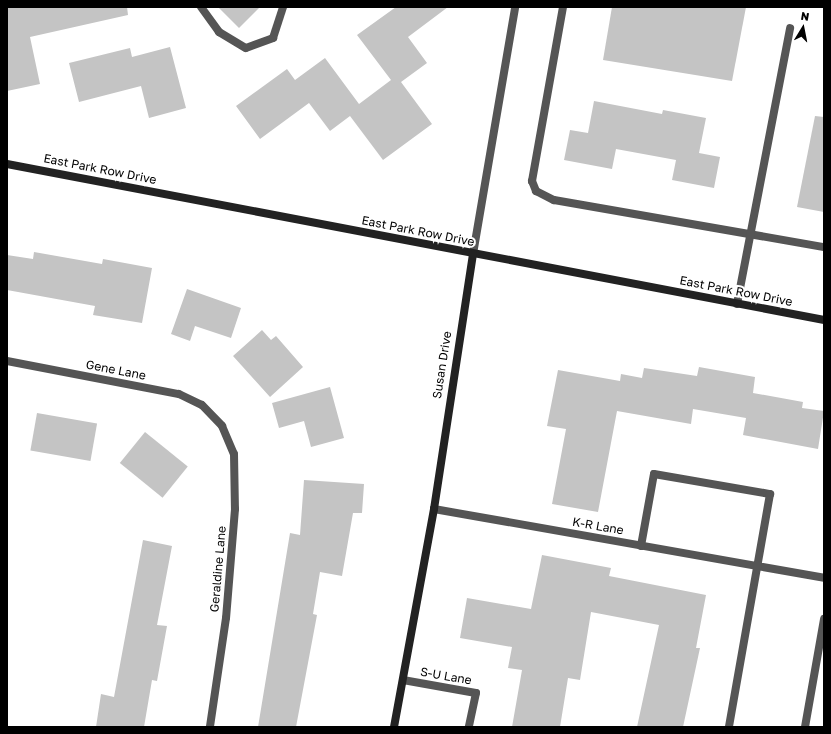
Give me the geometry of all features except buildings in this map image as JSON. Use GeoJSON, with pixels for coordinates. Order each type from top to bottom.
{"type":"FeatureCollection","features":[{"type":"Feature","properties":{"kind":"main road","name":"East Park Row Drive"},"geometry":{"type":"LineString","coordinates":[[7,164],[824,320]]}},
{"type":"Feature","properties":{"kind":"main road","name":"Susan Drive"},"geometry":{"type":"LineString","coordinates":[[394,727],[434,509],[474,254]]}},
{"type":"Feature","properties":{"kind":"street"},"geometry":{"type":"LineString","coordinates":[[201,7],[219,32],[246,48],[273,38],[283,7]]}},
{"type":"Feature","properties":{"kind":"street","name":"Susan Drive"},"geometry":{"type":"LineString","coordinates":[[474,254],[515,7]]}},
{"type":"Feature","properties":{"kind":"street"},"geometry":{"type":"LineString","coordinates":[[563,7],[532,181],[536,191],[554,200],[824,247]]}},
{"type":"Feature","properties":{"kind":"street"},"geometry":{"type":"LineString","coordinates":[[737,304],[790,28]]}},
{"type":"Feature","properties":{"kind":"street","name":"Gene Lane"},"geometry":{"type":"LineString","coordinates":[[7,361],[179,394],[202,405],[213,417]]}},
{"type":"Feature","properties":{"kind":"street","name":"Geraldine Lane"},"geometry":{"type":"LineString","coordinates":[[210,727],[226,618],[235,509],[234,454],[222,426],[213,417]]}},
{"type":"Feature","properties":{"kind":"street"},"geometry":{"type":"LineString","coordinates":[[641,546],[654,474],[770,494],[728,727]]}},
{"type":"Feature","properties":{"kind":"street","name":"K-R Lane"},"geometry":{"type":"LineString","coordinates":[[434,509],[824,578]]}},
{"type":"Feature","properties":{"kind":"street"},"geometry":{"type":"LineString","coordinates":[[805,727],[824,619]]}},
{"type":"Feature","properties":{"kind":"street","name":"S-U Lane"},"geometry":{"type":"LineString","coordinates":[[403,680],[476,693],[470,727]]}}]}
